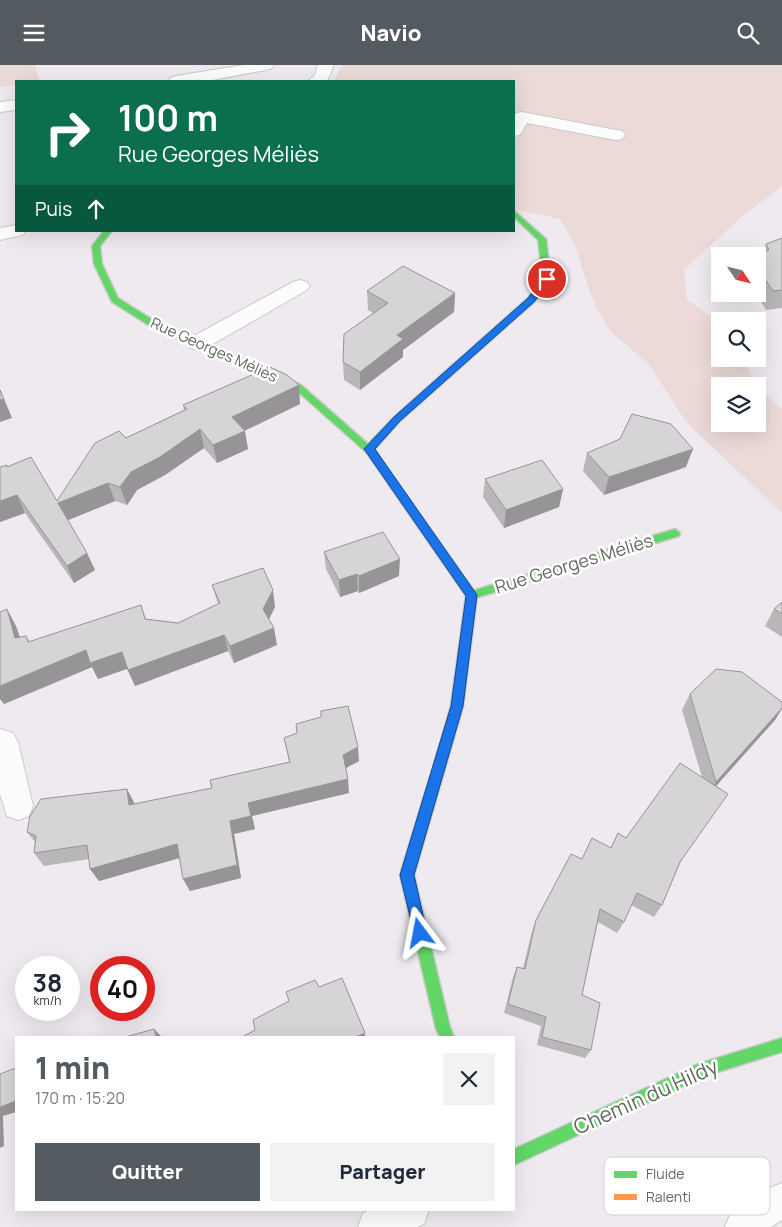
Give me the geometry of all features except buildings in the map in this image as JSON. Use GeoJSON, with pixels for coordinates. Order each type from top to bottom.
{"type":"FeatureCollection","features":[{"type":"Feature","properties":{"kind":"street"},"geometry":{"type":"LineString","coordinates":[[183,80],[266,65]]}},
{"type":"Feature","properties":{"kind":"street"},"geometry":{"type":"LineString","coordinates":[[318,80],[322,77],[326,65]]}},
{"type":"Feature","properties":{"kind":"street"},"geometry":{"type":"LineString","coordinates":[[0,107],[15,105]]}},
{"type":"Feature","properties":{"kind":"street"},"geometry":{"type":"LineString","coordinates":[[515,129],[522,117],[616,135]]}},
{"type":"Feature","properties":{"kind":"street"},"geometry":{"type":"LineString","coordinates":[[369,449],[397,419],[531,300],[547,279],[542,239],[515,214]]}},
{"type":"Feature","properties":{"kind":"street"},"geometry":{"type":"LineString","coordinates":[[0,233],[15,231]]}},
{"type":"Feature","properties":{"kind":"street","name":"Rue Georges Méliès"},"geometry":{"type":"LineString","coordinates":[[103,232],[96,246],[98,264],[116,300],[152,324],[298,387],[369,449],[472,595],[457,706],[407,875],[443,1029],[446,1036]]}},
{"type":"Feature","properties":{"kind":"street"},"geometry":{"type":"LineString","coordinates":[[198,343],[300,287]]}},
{"type":"Feature","properties":{"kind":"street","name":"Rue Georges Méliès"},"geometry":{"type":"LineString","coordinates":[[472,595],[675,533]]}},
{"type":"Feature","properties":{"kind":"street"},"geometry":{"type":"LineString","coordinates":[[0,742],[3,742],[18,806]]}},
{"type":"Feature","properties":{"kind":"street","name":"Chemin du Hildy"},"geometry":{"type":"LineString","coordinates":[[515,1156],[704,1069],[782,1045]]}},
{"type":"Feature","properties":{"kind":"street"},"geometry":{"type":"LineString","coordinates":[[377,1227],[408,1211]]}},
{"type":"Feature","properties":{"kind":"lane"},"geometry":{"type":"LineString","coordinates":[[770,1208],[782,1200]]}},
{"type":"Feature","properties":{"kind":"lane"},"geometry":{"type":"LineString","coordinates":[[742,1227],[760,1215]]}},
{"type":"Feature","properties":{"kind":"shaded area"},"geometry":{"type":"Polygon","coordinates":[[[0,65],[35,65],[39,80],[15,80],[15,84],[0,87],[0,65]]]}},
{"type":"Feature","properties":{"kind":"shaded area"},"geometry":{"type":"Polygon","coordinates":[[[342,65],[782,65],[782,186],[739,219],[684,270],[687,300],[711,317],[711,367],[746,367],[752,377],[711,377],[711,432],[766,432],[766,394],[782,409],[782,513],[687,423],[648,363],[611,332],[597,309],[575,245],[560,219],[515,209],[515,80],[334,80],[342,65]]]}},
{"type":"Feature","properties":{"kind":"traffic: fast"},"geometry":{"type":"LineString","coordinates":[[369,449],[397,419],[531,300],[547,279],[542,239],[515,214]]}},
{"type":"Feature","properties":{"kind":"traffic: fast"},"geometry":{"type":"LineString","coordinates":[[107,232],[96,246],[98,264],[115,300],[153,324],[298,387],[370,451]]}},
{"type":"Feature","properties":{"kind":"traffic: fast"},"geometry":{"type":"LineString","coordinates":[[472,595],[675,533]]}},
{"type":"Feature","properties":{"kind":"traffic: fast"},"geometry":{"type":"LineString","coordinates":[[441,761],[407,875],[443,1029],[446,1036]]}},
{"type":"Feature","properties":{"kind":"traffic: fast"},"geometry":{"type":"LineString","coordinates":[[515,1157],[703,1069],[782,1045]]}},
{"type":"Feature","properties":{"kind":"traffic: slow"},"geometry":{"type":"LineString","coordinates":[[370,451],[472,595],[457,706],[441,761]]}},
{"type":"Feature","properties":{"kind":"route"},"geometry":{"type":"LineString","coordinates":[[420,933],[407,875],[457,706],[472,595],[369,449],[397,419],[531,300],[547,279]]}}]}
